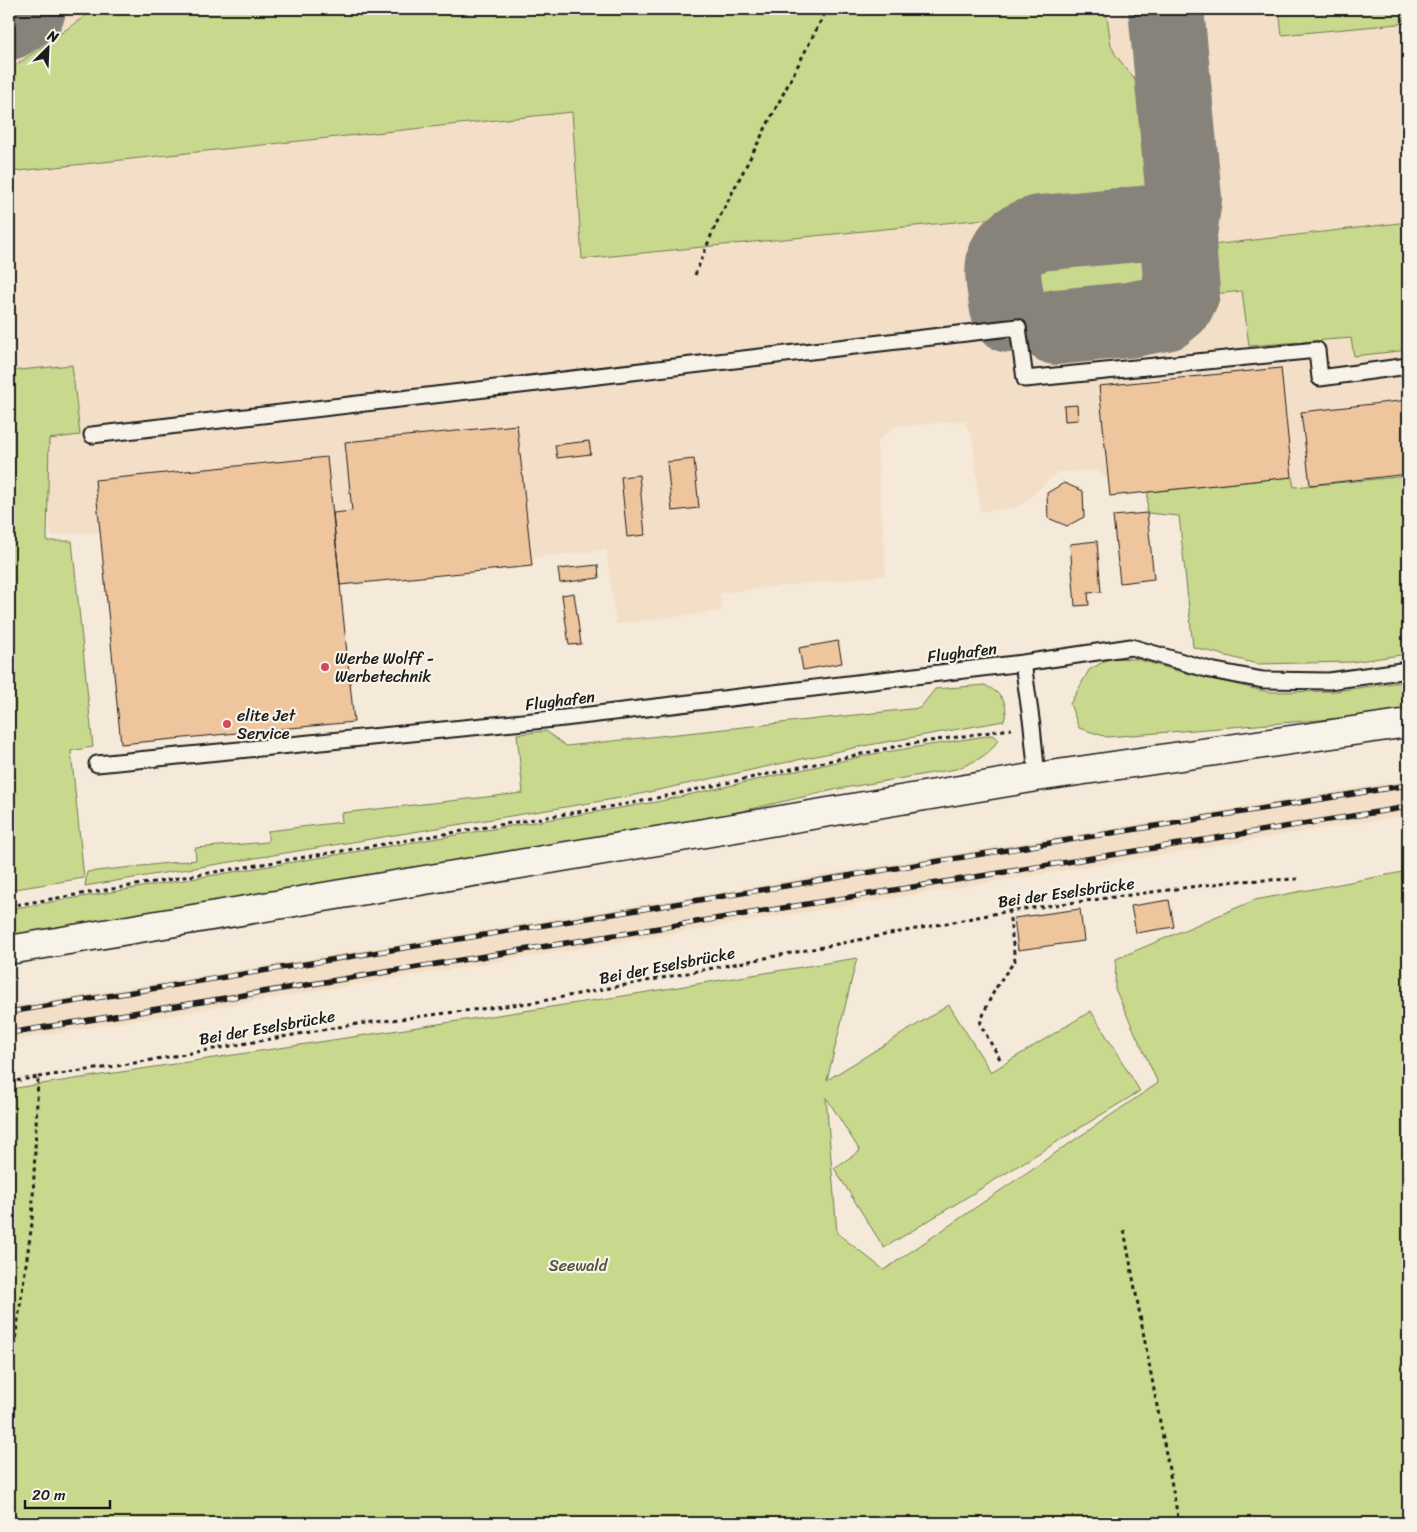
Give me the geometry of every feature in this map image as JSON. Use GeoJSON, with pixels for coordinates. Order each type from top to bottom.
{"type":"FeatureCollection","features":[{"type":"Feature","properties":{"kind":"street"},"geometry":{"type":"LineString","coordinates":[[9,950],[1037,777],[1408,723]]}},
{"type":"Feature","properties":{"kind":"lane"},"geometry":{"type":"LineString","coordinates":[[92,435],[1018,327],[1025,379],[1317,350],[1320,378],[1408,366]]}},
{"type":"Feature","properties":{"kind":"lane","name":"Flughafen"},"geometry":{"type":"LineString","coordinates":[[97,764],[516,723],[1022,663],[1131,647],[1210,670],[1263,680],[1329,681],[1408,670]]}},
{"type":"Feature","properties":{"kind":"lane"},"geometry":{"type":"LineString","coordinates":[[1022,663],[1032,726],[1037,777]]}},
{"type":"Feature","properties":{"kind":"path"},"geometry":{"type":"LineString","coordinates":[[695,275],[715,226],[827,9]]}},
{"type":"Feature","properties":{"kind":"path"},"geometry":{"type":"LineString","coordinates":[[9,906],[638,802],[903,745],[1032,726]]}},
{"type":"Feature","properties":{"kind":"path","name":"Bei der Eselsbrücke"},"geometry":{"type":"LineString","coordinates":[[9,1082],[116,1066],[350,1025],[537,1002],[1009,911],[1236,881],[1300,879]]}},
{"type":"Feature","properties":{"kind":"path"},"geometry":{"type":"LineString","coordinates":[[1000,1059],[980,1024],[988,1001],[1000,980],[1015,961],[1009,911]]}},
{"type":"Feature","properties":{"kind":"path"},"geometry":{"type":"LineString","coordinates":[[9,1382],[32,1223],[38,1077]]}},
{"type":"Feature","properties":{"kind":"path"},"geometry":{"type":"LineString","coordinates":[[1124,1230],[1179,1523]]}},
{"type":"Feature","properties":{"kind":"shaded area"},"geometry":{"type":"Polygon","coordinates":[[[9,9],[1408,9],[1408,474],[1293,487],[1292,477],[1110,496],[1109,481],[1097,471],[1058,472],[1019,507],[980,512],[972,436],[964,421],[893,427],[877,442],[886,575],[720,593],[722,611],[616,624],[606,550],[531,558],[532,566],[340,585],[333,513],[51,536],[39,401],[9,404],[9,9]]]}},
{"type":"Feature","properties":{"kind":"shaded area"},"geometry":{"type":"Polygon","coordinates":[[[1408,780],[1408,815],[9,1041],[9,1007],[1408,780]]]}},
{"type":"Feature","properties":{"kind":"green space"},"geometry":{"type":"Polygon","coordinates":[[[95,9],[1106,9],[1111,45],[1115,54],[1145,93],[1157,202],[582,259],[572,112],[9,172],[9,70],[95,9]]]}},
{"type":"Feature","properties":{"kind":"green space"},"geometry":{"type":"Polygon","coordinates":[[[1279,9],[1408,9],[1408,23],[1282,35],[1279,9]]]}},
{"type":"Feature","properties":{"kind":"green space"},"geometry":{"type":"Polygon","coordinates":[[[1408,222],[1408,350],[1354,356],[1351,338],[1249,346],[1242,291],[1214,294],[1199,287],[1196,265],[1212,245],[1408,222]]]}},
{"type":"Feature","properties":{"kind":"green space"},"geometry":{"type":"Polygon","coordinates":[[[1145,246],[1158,265],[1160,286],[1149,299],[1017,311],[1015,269],[1027,255],[1145,246]]]}},
{"type":"Feature","properties":{"kind":"green space"},"geometry":{"type":"Polygon","coordinates":[[[72,365],[80,435],[49,439],[47,541],[72,541],[93,747],[71,751],[84,878],[9,890],[9,371],[72,365]]]}},
{"type":"Feature","properties":{"kind":"green space"},"geometry":{"type":"Polygon","coordinates":[[[1408,476],[1408,654],[1352,662],[1257,664],[1193,647],[1179,516],[1147,513],[1148,492],[1292,477],[1294,487],[1408,476]]]}},
{"type":"Feature","properties":{"kind":"green space"},"geometry":{"type":"Polygon","coordinates":[[[1110,658],[1137,659],[1178,671],[1268,692],[1336,691],[1408,681],[1408,709],[1356,717],[1107,737],[1079,728],[1070,704],[1089,670],[1110,658]]]}},
{"type":"Feature","properties":{"kind":"green space"},"geometry":{"type":"Polygon","coordinates":[[[985,685],[995,691],[1005,703],[1006,714],[1004,721],[858,747],[626,797],[85,886],[87,872],[196,860],[195,848],[268,842],[268,831],[342,822],[341,813],[523,793],[517,734],[546,731],[566,746],[920,708],[935,689],[985,685]]]}},
{"type":"Feature","properties":{"kind":"green space"},"geometry":{"type":"Polygon","coordinates":[[[992,735],[998,739],[991,750],[974,762],[956,769],[838,789],[689,823],[9,938],[9,909],[656,802],[873,754],[992,735]]]}},
{"type":"Feature","properties":{"kind":"green space","name":"Seewald"},"geometry":{"type":"Polygon","coordinates":[[[1408,871],[1408,1523],[9,1523],[9,1089],[623,996],[857,958],[827,1080],[949,1005],[991,1072],[1091,1011],[1140,1091],[884,1248],[834,1168],[860,1151],[826,1097],[837,1233],[884,1270],[1158,1083],[1115,989],[1116,959],[1255,900],[1408,871]]]}},
{"type":"Feature","properties":{"kind":"building"},"geometry":{"type":"Polygon","coordinates":[[[1281,368],[1292,477],[1110,496],[1099,386],[1281,368]]]}},
{"type":"Feature","properties":{"kind":"building"},"geometry":{"type":"Polygon","coordinates":[[[1408,400],[1408,474],[1310,485],[1301,412],[1408,400]]]}},
{"type":"Feature","properties":{"kind":"building"},"geometry":{"type":"Polygon","coordinates":[[[1077,405],[1078,420],[1065,421],[1064,406],[1077,405]]]}},
{"type":"Feature","properties":{"kind":"building"},"geometry":{"type":"Polygon","coordinates":[[[517,425],[532,566],[340,585],[333,513],[352,511],[345,442],[517,425]]]}},
{"type":"Feature","properties":{"kind":"building"},"geometry":{"type":"Polygon","coordinates":[[[589,441],[591,454],[557,458],[555,445],[589,441]]]}},
{"type":"Feature","properties":{"kind":"building"},"geometry":{"type":"Polygon","coordinates":[[[327,457],[354,722],[121,744],[95,480],[327,457]]]}},
{"type":"Feature","properties":{"kind":"building"},"geometry":{"type":"Polygon","coordinates":[[[694,459],[699,508],[672,511],[667,462],[694,459]]]}},
{"type":"Feature","properties":{"kind":"building"},"geometry":{"type":"Polygon","coordinates":[[[639,475],[645,535],[627,537],[621,477],[639,475]]]}},
{"type":"Feature","properties":{"kind":"building"},"geometry":{"type":"Polygon","coordinates":[[[1064,483],[1083,491],[1084,517],[1067,526],[1048,518],[1047,493],[1064,483]]]}},
{"type":"Feature","properties":{"kind":"building"},"geometry":{"type":"Polygon","coordinates":[[[1147,513],[1154,579],[1120,583],[1113,516],[1147,513]]]}},
{"type":"Feature","properties":{"kind":"building"},"geometry":{"type":"Polygon","coordinates":[[[1097,541],[1101,592],[1088,593],[1089,605],[1075,606],[1070,544],[1097,541]]]}},
{"type":"Feature","properties":{"kind":"building"},"geometry":{"type":"Polygon","coordinates":[[[598,565],[599,578],[560,583],[558,569],[598,565]]]}},
{"type":"Feature","properties":{"kind":"building"},"geometry":{"type":"Polygon","coordinates":[[[574,593],[581,644],[569,645],[562,595],[574,593]]]}},
{"type":"Feature","properties":{"kind":"building"},"geometry":{"type":"Polygon","coordinates":[[[838,641],[842,663],[803,670],[799,648],[838,641]]]}},
{"type":"Feature","properties":{"kind":"building"},"geometry":{"type":"Polygon","coordinates":[[[1169,900],[1174,927],[1136,933],[1131,906],[1169,900]]]}},
{"type":"Feature","properties":{"kind":"building"},"geometry":{"type":"Polygon","coordinates":[[[1080,909],[1084,941],[1018,950],[1014,918],[1080,909]]]}},
{"type":"Feature","properties":{"kind":"taxiway"},"geometry":{"type":"LineString","coordinates":[[9,22],[28,9]]}},
{"type":"Feature","properties":{"kind":"taxiway"},"geometry":{"type":"LineString","coordinates":[[1056,327],[1128,320],[1165,313],[1176,304],[1182,292],[1178,242],[1184,198],[1166,9]]}},
{"type":"Feature","properties":{"kind":"taxiway"},"geometry":{"type":"LineString","coordinates":[[1009,315],[1004,287],[1004,264],[1007,254],[1024,239],[1040,233],[1161,222],[1176,213],[1184,198]]}},
{"type":"Feature","properties":{"kind":"railway"},"geometry":{"type":"LineString","coordinates":[[9,1012],[1408,785]]}},
{"type":"Feature","properties":{"kind":"railway"},"geometry":{"type":"LineString","coordinates":[[9,1033],[1408,807]]}},
{"type":"Feature","properties":{"kind":"place","name":"Werbe Wolff - Werbetechnik"},"geometry":{"type":"Point","coordinates":[325,667]}},
{"type":"Feature","properties":{"kind":"place","name":"elite Jet Service"},"geometry":{"type":"Point","coordinates":[227,724]}}]}
